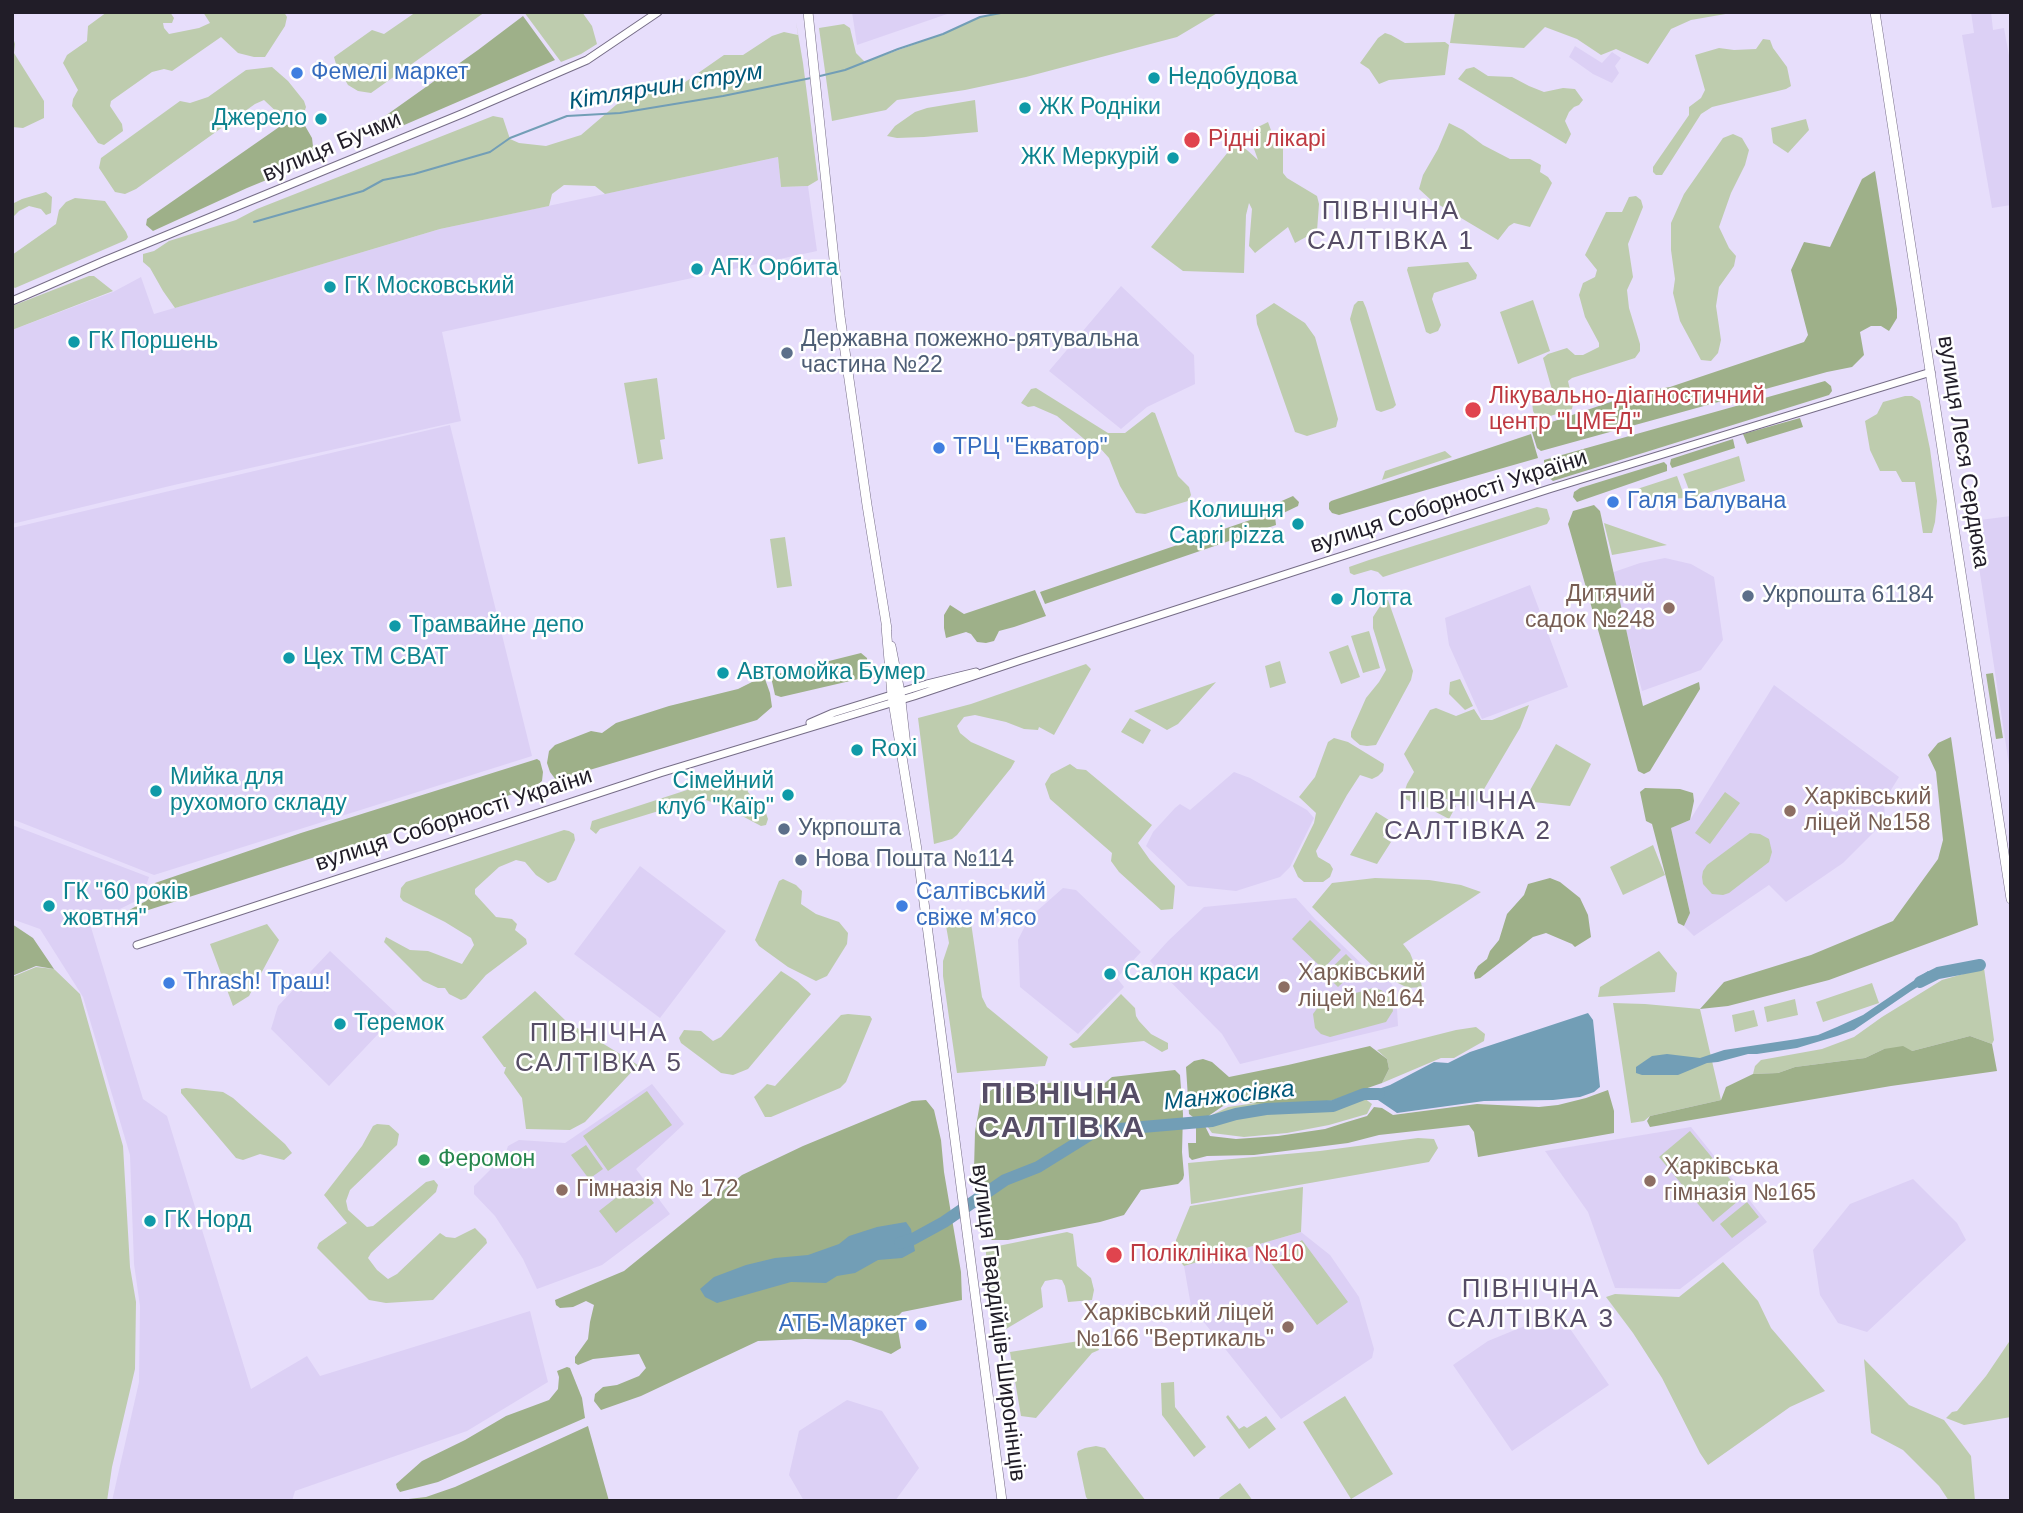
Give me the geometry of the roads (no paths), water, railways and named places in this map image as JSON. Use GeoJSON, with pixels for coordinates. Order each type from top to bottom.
{"type":"FeatureCollection","features":[{"type":"Feature","properties":{"kind":"main road","name":"вулиця Леся Сердюка"},"geometry":{"type":"LineString","coordinates":[[1875,12],[2011,899]]}},
{"type":"Feature","properties":{"kind":"main road","name":"вулиця Гвардійців-Широнінців"},"geometry":{"type":"LineString","coordinates":[[809,17],[840,316],[896,698],[1002,1501]]}},
{"type":"Feature","properties":{"kind":"street","name":"вулиця Бучми"},"geometry":{"type":"LineString","coordinates":[[12,301],[587,60],[658,12]]}},
{"type":"Feature","properties":{"kind":"street","name":"вулиця Соборності України"},"geometry":{"type":"LineString","coordinates":[[137,946],[783,734],[833,713],[896,698],[1021,660],[1549,489],[1931,372]]}},
{"type":"Feature","properties":{"kind":"water"},"geometry":{"type":"Polygon","coordinates":[[[1928,971],[1936,976],[1854,1030],[1837,1036],[1797,1048],[1748,1054],[1707,1063],[1678,1075],[1636,1073],[1636,1067],[1652,1056],[1667,1054],[1700,1058],[1724,1050],[1818,1035],[1863,1015],[1928,971]]]}},
{"type":"Feature","properties":{"kind":"water"},"geometry":{"type":"Polygon","coordinates":[[[1588,1013],[1593,1020],[1600,1087],[1594,1092],[1580,1097],[1553,1100],[1484,1101],[1397,1113],[1364,1094],[1390,1085],[1434,1062],[1448,1063],[1470,1052],[1588,1013]]]}},
{"type":"Feature","properties":{"kind":"water"},"geometry":{"type":"Polygon","coordinates":[[[906,1222],[911,1229],[915,1251],[902,1258],[878,1260],[855,1273],[837,1276],[826,1283],[791,1282],[717,1303],[705,1297],[700,1289],[714,1277],[746,1265],[775,1258],[808,1255],[839,1244],[849,1236],[906,1222]]]}},
{"type":"Feature","properties":{"kind":"waterway","name":"Кітлярчин струм"},"geometry":{"type":"LineString","coordinates":[[820,76],[845,70],[943,34],[980,17],[1006,12]]}},
{"type":"Feature","properties":{"kind":"waterway","name":"Кітлярчин струм"},"geometry":{"type":"LineString","coordinates":[[254,222],[363,191],[383,180],[490,152],[510,138],[567,116],[620,113],[811,78]]}},
{"type":"Feature","properties":{"kind":"waterway","name":"Манжосівка"},"geometry":{"type":"LineString","coordinates":[[1920,982],[1938,973],[1980,965]]}},
{"type":"Feature","properties":{"kind":"waterway","name":"Манжосівка"},"geometry":{"type":"LineString","coordinates":[[900,1243],[944,1222],[1005,1180],[1038,1167],[1096,1131],[1212,1121],[1266,1109],[1333,1106],[1364,1094],[1379,1094]]}},
{"type":"Feature","properties":{"kind":"place","name":"Фемелі маркет"},"geometry":{"type":"Point","coordinates":[297,73]}},
{"type":"Feature","properties":{"kind":"place","name":"Недобудова"},"geometry":{"type":"Point","coordinates":[1154,78]}},
{"type":"Feature","properties":{"kind":"place","name":"ЖК Родніки"},"geometry":{"type":"Point","coordinates":[1025,108]}},
{"type":"Feature","properties":{"kind":"place","name":"Джерело"},"geometry":{"type":"Point","coordinates":[321,119]}},
{"type":"Feature","properties":{"kind":"place","name":"Рідні лікарі"},"geometry":{"type":"Point","coordinates":[1192,140]}},
{"type":"Feature","properties":{"kind":"place","name":"ЖК Меркурій"},"geometry":{"type":"Point","coordinates":[1173,158]}},
{"type":"Feature","properties":{"kind":"place","name":"АГК Орбита"},"geometry":{"type":"Point","coordinates":[697,269]}},
{"type":"Feature","properties":{"kind":"place","name":"ГК Московський"},"geometry":{"type":"Point","coordinates":[330,287]}},
{"type":"Feature","properties":{"kind":"place","name":"ГК Поршень"},"geometry":{"type":"Point","coordinates":[74,342]}},
{"type":"Feature","properties":{"kind":"place","name":"Державна пожежно-рятувальна частина №22"},"geometry":{"type":"Point","coordinates":[787,353]}},
{"type":"Feature","properties":{"kind":"place","name":"Лікувально-діагностичний центр \"ЦМЕД\""},"geometry":{"type":"Point","coordinates":[1473,410]}},
{"type":"Feature","properties":{"kind":"place","name":"ТРЦ \"Екватор\""},"geometry":{"type":"Point","coordinates":[939,448]}},
{"type":"Feature","properties":{"kind":"place","name":"Галя Балувана"},"geometry":{"type":"Point","coordinates":[1613,502]}},
{"type":"Feature","properties":{"kind":"place","name":"Колишня Capri pizza"},"geometry":{"type":"Point","coordinates":[1298,524]}},
{"type":"Feature","properties":{"kind":"place","name":"Укрпошта 61184"},"geometry":{"type":"Point","coordinates":[1748,596]}},
{"type":"Feature","properties":{"kind":"place","name":"Лотта"},"geometry":{"type":"Point","coordinates":[1337,599]}},
{"type":"Feature","properties":{"kind":"place","name":"Дитячий садок №248"},"geometry":{"type":"Point","coordinates":[1669,608]}},
{"type":"Feature","properties":{"kind":"place","name":"Трамвайне депо"},"geometry":{"type":"Point","coordinates":[395,626]}},
{"type":"Feature","properties":{"kind":"place","name":"Цех ТМ СВАТ"},"geometry":{"type":"Point","coordinates":[289,658]}},
{"type":"Feature","properties":{"kind":"place","name":"Автомойка Бумер"},"geometry":{"type":"Point","coordinates":[723,673]}},
{"type":"Feature","properties":{"kind":"place","name":"Roxi"},"geometry":{"type":"Point","coordinates":[857,750]}},
{"type":"Feature","properties":{"kind":"place","name":"Мийка для рухомого складу"},"geometry":{"type":"Point","coordinates":[156,791]}},
{"type":"Feature","properties":{"kind":"place","name":"Сімейний клуб \"Каїр\""},"geometry":{"type":"Point","coordinates":[788,795]}},
{"type":"Feature","properties":{"kind":"place","name":"Харківський ліцей №158"},"geometry":{"type":"Point","coordinates":[1790,811]}},
{"type":"Feature","properties":{"kind":"place","name":"Укрпошта"},"geometry":{"type":"Point","coordinates":[784,829]}},
{"type":"Feature","properties":{"kind":"place","name":"Нова Пошта №114"},"geometry":{"type":"Point","coordinates":[801,860]}},
{"type":"Feature","properties":{"kind":"place","name":"ГК \"60 років жовтня\""},"geometry":{"type":"Point","coordinates":[49,906]}},
{"type":"Feature","properties":{"kind":"place","name":"Салтівський свіже м'ясо"},"geometry":{"type":"Point","coordinates":[902,906]}},
{"type":"Feature","properties":{"kind":"place","name":"Салон краси"},"geometry":{"type":"Point","coordinates":[1110,974]}},
{"type":"Feature","properties":{"kind":"place","name":"Thrash! Траш!"},"geometry":{"type":"Point","coordinates":[169,983]}},
{"type":"Feature","properties":{"kind":"place","name":"Харківський ліцей №164"},"geometry":{"type":"Point","coordinates":[1284,987]}},
{"type":"Feature","properties":{"kind":"place","name":"Теремок"},"geometry":{"type":"Point","coordinates":[340,1024]}},
{"type":"Feature","properties":{"kind":"place","name":"Феромон"},"geometry":{"type":"Point","coordinates":[424,1160]}},
{"type":"Feature","properties":{"kind":"place","name":"Харківська гімназія №165"},"geometry":{"type":"Point","coordinates":[1650,1181]}},
{"type":"Feature","properties":{"kind":"place","name":"Гімназія № 172"},"geometry":{"type":"Point","coordinates":[562,1190]}},
{"type":"Feature","properties":{"kind":"place","name":"ГК Норд"},"geometry":{"type":"Point","coordinates":[150,1221]}},
{"type":"Feature","properties":{"kind":"place","name":"Поліклініка №10"},"geometry":{"type":"Point","coordinates":[1114,1255]}},
{"type":"Feature","properties":{"kind":"place","name":"АТБ-Маркет"},"geometry":{"type":"Point","coordinates":[921,1325]}},
{"type":"Feature","properties":{"kind":"place","name":"Харківський ліцей №166 \"Вертикаль\""},"geometry":{"type":"Point","coordinates":[1288,1327]}},
{"type":"Feature","properties":{"kind":"district","name":"ПІВНІЧНА САЛТІВКА 1"},"geometry":{"type":"Point","coordinates":[1391,227]}},
{"type":"Feature","properties":{"kind":"district","name":"ПІВНІЧНА САЛТІВКА 2"},"geometry":{"type":"Point","coordinates":[1468,817]}},
{"type":"Feature","properties":{"kind":"district","name":"ПІВНІЧНА САЛТІВКА 5"},"geometry":{"type":"Point","coordinates":[599,1049]}},
{"type":"Feature","properties":{"kind":"district","name":"ПІВНІЧНА САЛТІВКА"},"geometry":{"type":"Point","coordinates":[1062,1112]}},
{"type":"Feature","properties":{"kind":"district","name":"ПІВНІЧНА САЛТІВКА 3"},"geometry":{"type":"Point","coordinates":[1531,1305]}}]}
